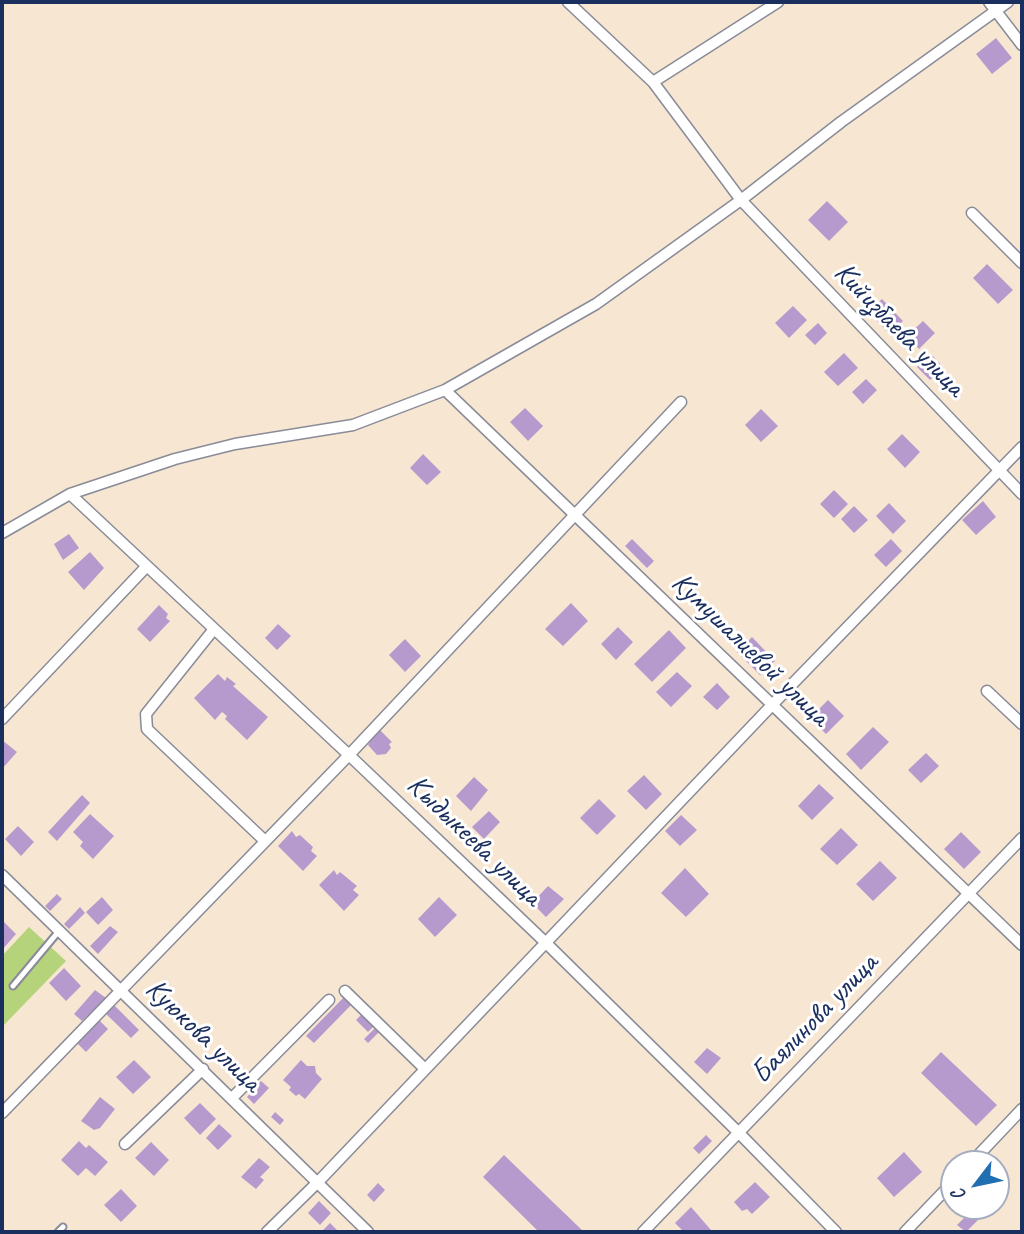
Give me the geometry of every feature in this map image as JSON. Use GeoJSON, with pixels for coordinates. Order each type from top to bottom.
{"type":"FeatureCollection","features":[{"type":"Feature","properties":{"kind":"street","name":"Кийизбаева улица"},"geometry":{"type":"LineString","coordinates":[[568,2],[653,82],[741,200],[1022,494]]}},
{"type":"Feature","properties":{"kind":"street"},"geometry":{"type":"LineString","coordinates":[[653,82],[778,2]]}},
{"type":"Feature","properties":{"kind":"street"},"geometry":{"type":"LineString","coordinates":[[989,2],[1022,45]]}},
{"type":"Feature","properties":{"kind":"street"},"geometry":{"type":"LineString","coordinates":[[2,533],[70,494],[235,444],[353,425],[445,390],[596,304],[1008,2]]}},
{"type":"Feature","properties":{"kind":"street"},"geometry":{"type":"LineString","coordinates":[[972,213],[1022,263]]}},
{"type":"Feature","properties":{"kind":"street","name":"Кумушалиевой улица"},"geometry":{"type":"LineString","coordinates":[[445,390],[1022,945]]}},
{"type":"Feature","properties":{"kind":"street"},"geometry":{"type":"LineString","coordinates":[[2,1112],[349,755],[681,402]]}},
{"type":"Feature","properties":{"kind":"street"},"geometry":{"type":"LineString","coordinates":[[267,1232],[1022,447]]}},
{"type":"Feature","properties":{"kind":"street","name":"Кыдыкеева улица"},"geometry":{"type":"LineString","coordinates":[[70,494],[545,942],[836,1232]]}},
{"type":"Feature","properties":{"kind":"street"},"geometry":{"type":"LineString","coordinates":[[2,719],[146,567]]}},
{"type":"Feature","properties":{"kind":"street"},"geometry":{"type":"LineString","coordinates":[[214,629],[146,714],[147,729],[265,841]]}},
{"type":"Feature","properties":{"kind":"street"},"geometry":{"type":"LineString","coordinates":[[987,691],[1022,724]]}},
{"type":"Feature","properties":{"kind":"street","name":"Баялинова улица"},"geometry":{"type":"LineString","coordinates":[[643,1232],[1022,838]]}},
{"type":"Feature","properties":{"kind":"street","name":"Куюкова улица"},"geometry":{"type":"LineString","coordinates":[[2,875],[368,1232]]}},
{"type":"Feature","properties":{"kind":"street"},"geometry":{"type":"LineString","coordinates":[[345,990],[425,1069]]}},
{"type":"Feature","properties":{"kind":"street"},"geometry":{"type":"LineString","coordinates":[[232,1098],[329,1000]]}},
{"type":"Feature","properties":{"kind":"street"},"geometry":{"type":"LineString","coordinates":[[125,1144],[203,1069]]}},
{"type":"Feature","properties":{"kind":"street"},"geometry":{"type":"LineString","coordinates":[[983,1150],[1022,1109]]}},
{"type":"Feature","properties":{"kind":"street"},"geometry":{"type":"LineString","coordinates":[[905,1232],[940,1196]]}},
{"type":"Feature","properties":{"kind":"lane"},"geometry":{"type":"LineString","coordinates":[[13,986],[59,931]]}},
{"type":"Feature","properties":{"kind":"lane"},"geometry":{"type":"LineString","coordinates":[[58,1232],[64,1227]]}},
{"type":"Feature","properties":{"kind":"green space"},"geometry":{"type":"Polygon","coordinates":[[[29,927],[66,961],[2,1027],[2,956],[29,927]]]}},
{"type":"Feature","properties":{"kind":"building"},"geometry":{"type":"Polygon","coordinates":[[[996,38],[1012,58],[992,74],[976,54],[996,38]]]}},
{"type":"Feature","properties":{"kind":"building"},"geometry":{"type":"Polygon","coordinates":[[[827,201],[848,222],[829,241],[808,220],[827,201]]]}},
{"type":"Feature","properties":{"kind":"building"},"geometry":{"type":"Polygon","coordinates":[[[987,264],[1013,290],[998,304],[973,278],[987,264]]]}},
{"type":"Feature","properties":{"kind":"building"},"geometry":{"type":"Polygon","coordinates":[[[882,299],[903,321],[890,334],[868,312],[882,299]]]}},
{"type":"Feature","properties":{"kind":"building"},"geometry":{"type":"Polygon","coordinates":[[[793,306],[807,320],[789,338],[775,323],[793,306]]]}},
{"type":"Feature","properties":{"kind":"building"},"geometry":{"type":"Polygon","coordinates":[[[923,321],[935,333],[919,349],[907,336],[923,321]]]}},
{"type":"Feature","properties":{"kind":"building"},"geometry":{"type":"Polygon","coordinates":[[[818,323],[827,333],[815,345],[805,335],[818,323]]]}},
{"type":"Feature","properties":{"kind":"building"},"geometry":{"type":"Polygon","coordinates":[[[844,353],[858,368],[838,386],[824,372],[844,353]]]}},
{"type":"Feature","properties":{"kind":"building"},"geometry":{"type":"Polygon","coordinates":[[[931,354],[943,367],[930,380],[917,367],[931,354]]]}},
{"type":"Feature","properties":{"kind":"building"},"geometry":{"type":"Polygon","coordinates":[[[866,379],[877,390],[863,404],[852,392],[866,379]]]}},
{"type":"Feature","properties":{"kind":"building"},"geometry":{"type":"Polygon","coordinates":[[[525,408],[543,426],[528,441],[510,422],[525,408]]]}},
{"type":"Feature","properties":{"kind":"building"},"geometry":{"type":"Polygon","coordinates":[[[761,409],[778,426],[761,442],[745,425],[761,409]]]}},
{"type":"Feature","properties":{"kind":"building"},"geometry":{"type":"Polygon","coordinates":[[[902,434],[920,452],[905,468],[887,449],[902,434]]]}},
{"type":"Feature","properties":{"kind":"building"},"geometry":{"type":"Polygon","coordinates":[[[423,454],[441,472],[427,485],[410,468],[423,454]]]}},
{"type":"Feature","properties":{"kind":"building"},"geometry":{"type":"Polygon","coordinates":[[[834,490],[848,504],[834,518],[820,504],[834,490]]]}},
{"type":"Feature","properties":{"kind":"building"},"geometry":{"type":"Polygon","coordinates":[[[983,501],[996,517],[976,535],[962,520],[983,501]]]}},
{"type":"Feature","properties":{"kind":"building"},"geometry":{"type":"Polygon","coordinates":[[[889,503],[906,521],[893,534],[876,516],[889,503]]]}},
{"type":"Feature","properties":{"kind":"building"},"geometry":{"type":"Polygon","coordinates":[[[854,506],[868,520],[854,533],[841,519],[854,506]]]}},
{"type":"Feature","properties":{"kind":"building"},"geometry":{"type":"Polygon","coordinates":[[[69,534],[79,548],[63,560],[54,544],[69,534]]]}},
{"type":"Feature","properties":{"kind":"building"},"geometry":{"type":"Polygon","coordinates":[[[632,539],[654,561],[647,568],[625,546],[632,539]]]}},
{"type":"Feature","properties":{"kind":"building"},"geometry":{"type":"Polygon","coordinates":[[[891,539],[902,551],[886,567],[874,555],[891,539]]]}},
{"type":"Feature","properties":{"kind":"building"},"geometry":{"type":"Polygon","coordinates":[[[90,552],[104,568],[84,590],[68,572],[90,552]]]}},
{"type":"Feature","properties":{"kind":"building"},"geometry":{"type":"Polygon","coordinates":[[[571,603],[588,621],[563,646],[545,629],[571,603]]]}},
{"type":"Feature","properties":{"kind":"building"},"geometry":{"type":"Polygon","coordinates":[[[159,605],[168,614],[166,618],[170,621],[150,642],[137,629],[159,605]]]}},
{"type":"Feature","properties":{"kind":"building"},"geometry":{"type":"Polygon","coordinates":[[[278,624],[291,636],[277,650],[265,638],[278,624]]]}},
{"type":"Feature","properties":{"kind":"building"},"geometry":{"type":"Polygon","coordinates":[[[618,627],[633,642],[616,660],[601,644],[618,627]]]}},
{"type":"Feature","properties":{"kind":"building"},"geometry":{"type":"Polygon","coordinates":[[[669,630],[686,648],[652,682],[634,664],[669,630]]]}},
{"type":"Feature","properties":{"kind":"building"},"geometry":{"type":"Polygon","coordinates":[[[752,637],[775,661],[760,675],[737,652],[752,637]]]}},
{"type":"Feature","properties":{"kind":"building"},"geometry":{"type":"Polygon","coordinates":[[[405,639],[421,656],[405,672],[389,655],[405,639]]]}},
{"type":"Feature","properties":{"kind":"building"},"geometry":{"type":"Polygon","coordinates":[[[677,672],[692,686],[671,707],[656,692],[677,672]]]}},
{"type":"Feature","properties":{"kind":"building"},"geometry":{"type":"Polygon","coordinates":[[[218,674],[225,681],[227,677],[236,684],[233,686],[268,717],[247,740],[225,719],[227,716],[222,712],[215,720],[194,698],[218,674]]]}},
{"type":"Feature","properties":{"kind":"building"},"geometry":{"type":"Polygon","coordinates":[[[717,683],[730,697],[717,710],[703,697],[717,683]]]}},
{"type":"Feature","properties":{"kind":"building"},"geometry":{"type":"Polygon","coordinates":[[[828,700],[844,716],[826,734],[810,718],[828,700]]]}},
{"type":"Feature","properties":{"kind":"building"},"geometry":{"type":"Polygon","coordinates":[[[873,727],[889,742],[861,770],[846,754],[873,727]]]}},
{"type":"Feature","properties":{"kind":"building"},"geometry":{"type":"Polygon","coordinates":[[[379,729],[392,742],[386,754],[377,755],[368,745],[368,741],[379,729]]]}},
{"type":"Feature","properties":{"kind":"building"},"geometry":{"type":"Polygon","coordinates":[[[2,740],[17,752],[2,769],[2,740]]]}},
{"type":"Feature","properties":{"kind":"building"},"geometry":{"type":"Polygon","coordinates":[[[926,753],[939,766],[921,783],[908,770],[926,753]]]}},
{"type":"Feature","properties":{"kind":"building"},"geometry":{"type":"Polygon","coordinates":[[[644,775],[662,794],[646,810],[627,791],[644,775]]]}},
{"type":"Feature","properties":{"kind":"building"},"geometry":{"type":"Polygon","coordinates":[[[474,777],[488,790],[471,811],[456,796],[474,777]]]}},
{"type":"Feature","properties":{"kind":"building"},"geometry":{"type":"Polygon","coordinates":[[[819,784],[834,798],[812,820],[798,806],[819,784]]]}},
{"type":"Feature","properties":{"kind":"building"},"geometry":{"type":"Polygon","coordinates":[[[82,795],[90,803],[57,841],[48,832],[82,795]]]}},
{"type":"Feature","properties":{"kind":"building"},"geometry":{"type":"Polygon","coordinates":[[[599,799],[616,816],[597,835],[580,818],[599,799]]]}},
{"type":"Feature","properties":{"kind":"building"},"geometry":{"type":"Polygon","coordinates":[[[489,811],[500,822],[484,839],[472,827],[489,811]]]}},
{"type":"Feature","properties":{"kind":"building"},"geometry":{"type":"Polygon","coordinates":[[[90,814],[114,836],[93,859],[80,846],[83,842],[73,832],[90,814]]]}},
{"type":"Feature","properties":{"kind":"building"},"geometry":{"type":"Polygon","coordinates":[[[681,815],[697,830],[680,846],[665,831],[681,815]]]}},
{"type":"Feature","properties":{"kind":"building"},"geometry":{"type":"Polygon","coordinates":[[[18,826],[34,842],[21,856],[5,839],[18,826]]]}},
{"type":"Feature","properties":{"kind":"building"},"geometry":{"type":"Polygon","coordinates":[[[841,828],[858,845],[837,865],[820,849],[841,828]]]}},
{"type":"Feature","properties":{"kind":"building"},"geometry":{"type":"Polygon","coordinates":[[[292,831],[296,837],[300,835],[313,847],[311,851],[317,856],[303,871],[278,846],[292,831]]]}},
{"type":"Feature","properties":{"kind":"building"},"geometry":{"type":"Polygon","coordinates":[[[961,832],[981,852],[964,869],[944,849],[961,832]]]}},
{"type":"Feature","properties":{"kind":"building"},"geometry":{"type":"Polygon","coordinates":[[[880,861],[897,878],[873,901],[856,884],[880,861]]]}},
{"type":"Feature","properties":{"kind":"building"},"geometry":{"type":"Polygon","coordinates":[[[685,868],[709,894],[686,917],[661,893],[685,868]]]}},
{"type":"Feature","properties":{"kind":"building"},"geometry":{"type":"Polygon","coordinates":[[[334,870],[337,875],[340,872],[357,886],[353,890],[359,895],[344,911],[319,885],[334,870]]]}},
{"type":"Feature","properties":{"kind":"building"},"geometry":{"type":"Polygon","coordinates":[[[548,886],[564,899],[546,917],[532,903],[548,886]]]}},
{"type":"Feature","properties":{"kind":"building"},"geometry":{"type":"Polygon","coordinates":[[[57,894],[62,899],[50,911],[45,906],[57,894]]]}},
{"type":"Feature","properties":{"kind":"building"},"geometry":{"type":"Polygon","coordinates":[[[102,897],[113,910],[98,925],[86,912],[102,897]]]}},
{"type":"Feature","properties":{"kind":"building"},"geometry":{"type":"Polygon","coordinates":[[[439,897],[457,915],[435,937],[418,919],[439,897]]]}},
{"type":"Feature","properties":{"kind":"building"},"geometry":{"type":"Polygon","coordinates":[[[80,907],[85,913],[69,929],[64,924],[80,907]]]}},
{"type":"Feature","properties":{"kind":"building"},"geometry":{"type":"Polygon","coordinates":[[[2,920],[16,934],[2,950],[2,920]]]}},
{"type":"Feature","properties":{"kind":"building"},"geometry":{"type":"Polygon","coordinates":[[[110,926],[118,932],[98,954],[90,946],[110,926]]]}},
{"type":"Feature","properties":{"kind":"building"},"geometry":{"type":"Polygon","coordinates":[[[64,968],[81,986],[66,1001],[49,983],[64,968]]]}},
{"type":"Feature","properties":{"kind":"building"},"geometry":{"type":"Polygon","coordinates":[[[95,990],[106,998],[82,1021],[74,1014],[95,990]]]}},
{"type":"Feature","properties":{"kind":"building"},"geometry":{"type":"Polygon","coordinates":[[[346,995],[354,1002],[314,1043],[306,1036],[346,995]]]}},
{"type":"Feature","properties":{"kind":"building"},"geometry":{"type":"Polygon","coordinates":[[[114,1005],[139,1030],[131,1038],[105,1013],[114,1005]]]}},
{"type":"Feature","properties":{"kind":"building"},"geometry":{"type":"Polygon","coordinates":[[[364,1012],[376,1024],[368,1032],[356,1020],[364,1012]]]}},
{"type":"Feature","properties":{"kind":"building"},"geometry":{"type":"Polygon","coordinates":[[[99,1020],[108,1029],[86,1052],[77,1043],[99,1020]]]}},
{"type":"Feature","properties":{"kind":"building"},"geometry":{"type":"Polygon","coordinates":[[[376,1027],[380,1031],[368,1043],[364,1039],[376,1027]]]}},
{"type":"Feature","properties":{"kind":"building"},"geometry":{"type":"Polygon","coordinates":[[[707,1048],[721,1058],[707,1074],[694,1062],[707,1048]]]}},
{"type":"Feature","properties":{"kind":"building"},"geometry":{"type":"Polygon","coordinates":[[[941,1052],[997,1105],[976,1126],[921,1073],[941,1052]]]}},
{"type":"Feature","properties":{"kind":"building"},"geometry":{"type":"Polygon","coordinates":[[[134,1060],[151,1077],[133,1094],[116,1077],[134,1060]]]}},
{"type":"Feature","properties":{"kind":"building"},"geometry":{"type":"Polygon","coordinates":[[[301,1060],[307,1066],[315,1066],[316,1073],[322,1079],[305,1099],[289,1090],[291,1087],[283,1080],[301,1060]]]}},
{"type":"Feature","properties":{"kind":"building"},"geometry":{"type":"Polygon","coordinates":[[[261,1081],[269,1088],[254,1104],[247,1097],[261,1081]]]}},
{"type":"Feature","properties":{"kind":"building"},"geometry":{"type":"Polygon","coordinates":[[[100,1097],[115,1109],[100,1128],[94,1130],[81,1121],[100,1097]]]}},
{"type":"Feature","properties":{"kind":"building"},"geometry":{"type":"Polygon","coordinates":[[[200,1103],[216,1119],[200,1135],[184,1118],[200,1103]]]}},
{"type":"Feature","properties":{"kind":"building"},"geometry":{"type":"Polygon","coordinates":[[[275,1112],[284,1120],[280,1125],[271,1117],[275,1112]]]}},
{"type":"Feature","properties":{"kind":"building"},"geometry":{"type":"Polygon","coordinates":[[[219,1124],[232,1136],[218,1150],[206,1138],[219,1124]]]}},
{"type":"Feature","properties":{"kind":"building"},"geometry":{"type":"Polygon","coordinates":[[[706,1135],[712,1141],[699,1154],[693,1148],[706,1135]]]}},
{"type":"Feature","properties":{"kind":"building"},"geometry":{"type":"Polygon","coordinates":[[[79,1141],[86,1148],[89,1145],[108,1162],[95,1176],[86,1168],[78,1176],[61,1160],[79,1141]]]}},
{"type":"Feature","properties":{"kind":"building"},"geometry":{"type":"Polygon","coordinates":[[[151,1142],[169,1160],[154,1176],[135,1158],[151,1142]]]}},
{"type":"Feature","properties":{"kind":"building"},"geometry":{"type":"Polygon","coordinates":[[[904,1152],[922,1172],[894,1197],[877,1178],[904,1152]]]}},
{"type":"Feature","properties":{"kind":"building"},"geometry":{"type":"Polygon","coordinates":[[[504,1155],[584,1232],[539,1232],[483,1177],[504,1155]]]}},
{"type":"Feature","properties":{"kind":"building"},"geometry":{"type":"Polygon","coordinates":[[[259,1158],[270,1167],[260,1177],[264,1180],[256,1189],[241,1177],[259,1158]]]}},
{"type":"Feature","properties":{"kind":"building"},"geometry":{"type":"Polygon","coordinates":[[[755,1182],[770,1197],[752,1214],[747,1209],[742,1211],[734,1202],[755,1182]]]}},
{"type":"Feature","properties":{"kind":"building"},"geometry":{"type":"Polygon","coordinates":[[[378,1183],[385,1190],[374,1202],[367,1195],[378,1183]]]}},
{"type":"Feature","properties":{"kind":"building"},"geometry":{"type":"Polygon","coordinates":[[[121,1189],[137,1206],[121,1222],[104,1205],[121,1189]]]}},
{"type":"Feature","properties":{"kind":"building"},"geometry":{"type":"Polygon","coordinates":[[[319,1201],[331,1213],[320,1225],[308,1213],[319,1201]]]}},
{"type":"Feature","properties":{"kind":"building"},"geometry":{"type":"Polygon","coordinates":[[[691,1207],[711,1230],[684,1232],[675,1223],[691,1207]]]}},
{"type":"Feature","properties":{"kind":"building"},"geometry":{"type":"Polygon","coordinates":[[[962,1220],[978,1220],[966,1232],[957,1225],[962,1220]]]}},
{"type":"Feature","properties":{"kind":"building"},"geometry":{"type":"Polygon","coordinates":[[[330,1223],[339,1232],[321,1232],[330,1223]]]}}]}
